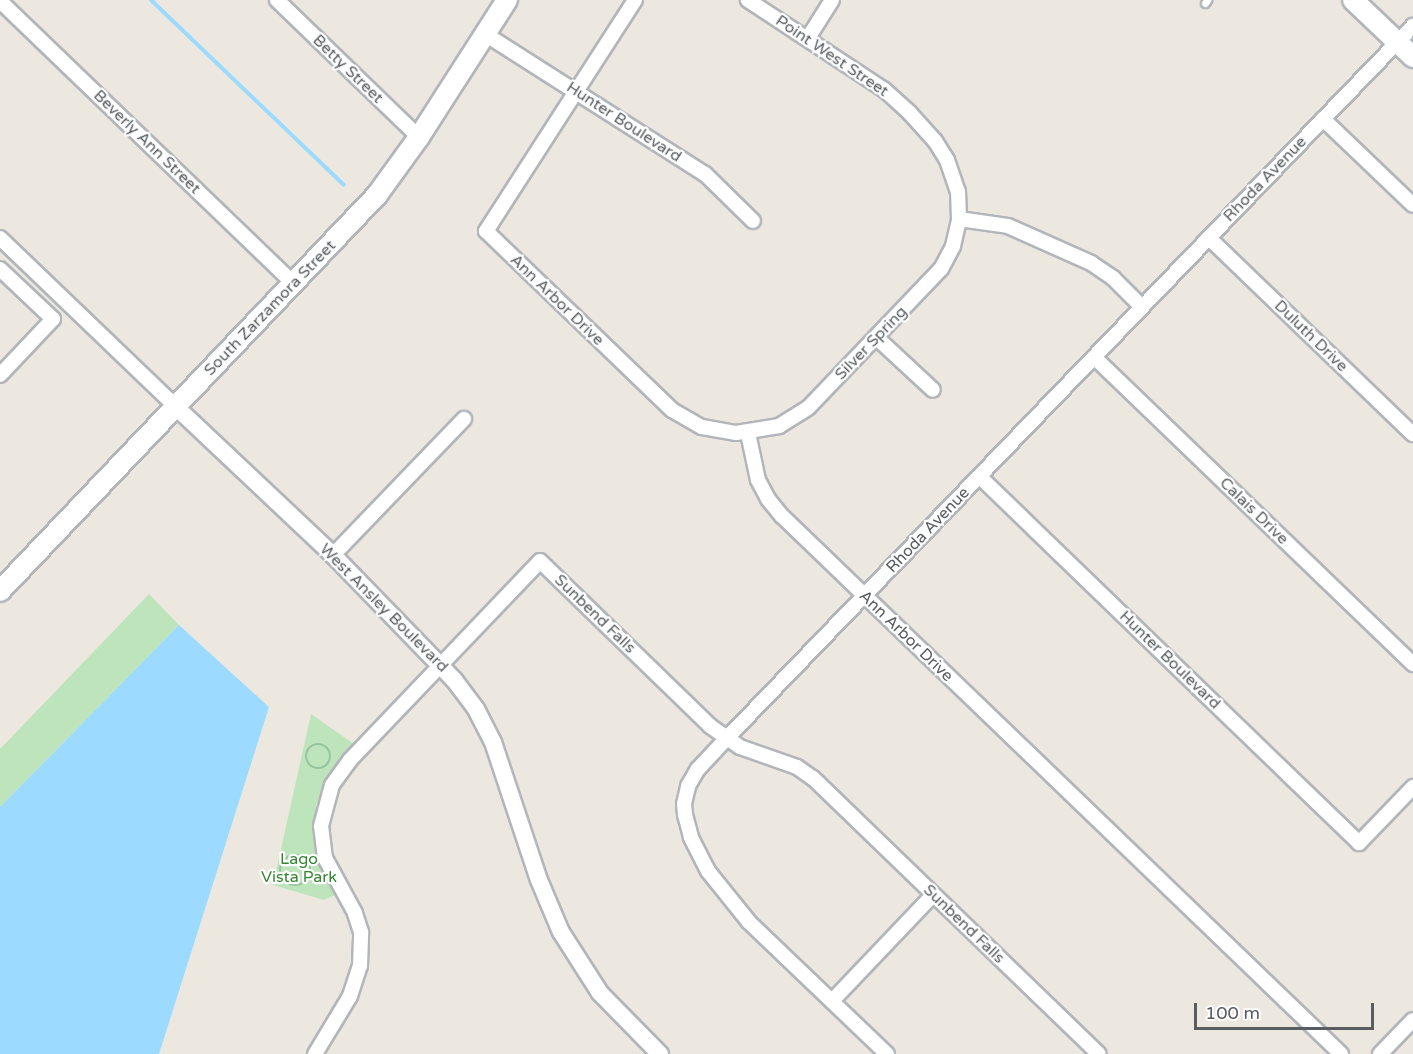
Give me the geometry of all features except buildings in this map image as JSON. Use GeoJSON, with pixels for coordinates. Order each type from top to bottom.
{"type":"FeatureCollection","features":[{"type":"Feature","properties":{"kind":"main road"},"geometry":{"type":"LineString","coordinates":[[1353,0],[1413,57]]}},
{"type":"Feature","properties":{"kind":"main road","name":"South Zarzamora Street"},"geometry":{"type":"LineString","coordinates":[[0,591],[377,195],[419,137],[485,34],[501,2]]}},
{"type":"Feature","properties":{"kind":"street","name":"Betty Street"},"geometry":{"type":"LineString","coordinates":[[276,0],[419,137]]}},
{"type":"Feature","properties":{"kind":"street"},"geometry":{"type":"LineString","coordinates":[[576,92],[635,0]]}},
{"type":"Feature","properties":{"kind":"street","name":"Point West Street"},"geometry":{"type":"LineString","coordinates":[[748,0],[883,89],[935,141],[956,181],[959,219]]}},
{"type":"Feature","properties":{"kind":"street"},"geometry":{"type":"LineString","coordinates":[[808,38],[832,0]]}},
{"type":"Feature","properties":{"kind":"street","name":"Beverly Ann Street"},"geometry":{"type":"LineString","coordinates":[[0,1],[294,284]]}},
{"type":"Feature","properties":{"kind":"street","name":"Rhoda Avenue"},"geometry":{"type":"LineString","coordinates":[[887,1054],[733,904],[708,871],[691,837],[684,804],[688,786],[698,769],[727,738],[1413,26]]}},
{"type":"Feature","properties":{"kind":"street","name":"Hunter Boulevard"},"geometry":{"type":"LineString","coordinates":[[485,34],[705,174],[753,220]]}},
{"type":"Feature","properties":{"kind":"street","name":"Ann Arbor Drive"},"geometry":{"type":"LineString","coordinates":[[576,92],[486,231],[672,410],[702,427],[724,432],[748,433],[755,470],[768,499],[864,596],[1341,1054]]}},
{"type":"Feature","properties":{"kind":"street"},"geometry":{"type":"LineString","coordinates":[[1323,119],[1413,205]]}},
{"type":"Feature","properties":{"kind":"street"},"geometry":{"type":"LineString","coordinates":[[959,219],[1008,226],[1091,263],[1113,278],[1142,307]]}},
{"type":"Feature","properties":{"kind":"street","name":"Silver Spring"},"geometry":{"type":"LineString","coordinates":[[748,433],[779,426],[799,415],[877,338],[942,269],[952,246],[959,219]]}},
{"type":"Feature","properties":{"kind":"street","name":"West Ansley Boulevard"},"geometry":{"type":"LineString","coordinates":[[0,238],[333,555],[441,666],[476,709],[493,742],[538,880],[561,932],[600,993],[660,1054]]}},
{"type":"Feature","properties":{"kind":"street","name":"Duluth Drive"},"geometry":{"type":"LineString","coordinates":[[1209,238],[1413,434]]}},
{"type":"Feature","properties":{"kind":"street"},"geometry":{"type":"LineString","coordinates":[[0,269],[53,319],[0,375]]}},
{"type":"Feature","properties":{"kind":"street"},"geometry":{"type":"LineString","coordinates":[[877,338],[933,390]]}},
{"type":"Feature","properties":{"kind":"street","name":"Calais Drive"},"geometry":{"type":"LineString","coordinates":[[1094,357],[1413,664]]}},
{"type":"Feature","properties":{"kind":"street"},"geometry":{"type":"LineString","coordinates":[[333,555],[464,419]]}},
{"type":"Feature","properties":{"kind":"street","name":"Hunter Boulevard"},"geometry":{"type":"LineString","coordinates":[[980,477],[1359,843],[1413,787]]}},
{"type":"Feature","properties":{"kind":"street","name":"Sunbend Falls"},"geometry":{"type":"LineString","coordinates":[[315,1054],[350,996],[360,966],[362,948],[355,913],[325,858],[321,826],[324,807],[332,785],[350,760],[540,561],[710,726],[740,747],[797,768],[813,778],[1099,1054]]}},
{"type":"Feature","properties":{"kind":"street"},"geometry":{"type":"LineString","coordinates":[[832,1001],[933,895]]}},
{"type":"Feature","properties":{"kind":"street"},"geometry":{"type":"LineString","coordinates":[[1380,1054],[1413,1020]]}},
{"type":"Feature","properties":{"kind":"path"},"geometry":{"type":"LineString","coordinates":[[308,746],[330,749],[328,765],[323,767],[308,764],[308,746]]}},
{"type":"Feature","properties":{"kind":"path"},"geometry":{"type":"LineString","coordinates":[[297,854],[308,862],[308,876],[301,885],[294,886],[281,878],[279,870],[288,857],[297,854]]}},
{"type":"Feature","properties":{"kind":"path"},"geometry":{"type":"LineString","coordinates":[[308,862],[315,860]]}},
{"type":"Feature","properties":{"kind":"green space"},"geometry":{"type":"Polygon","coordinates":[[[149,594],[179,625],[0,807],[0,749],[149,594]]]}},
{"type":"Feature","properties":{"kind":"green space","name":"Lago Vista Park"},"geometry":{"type":"Polygon","coordinates":[[[311,714],[354,744],[329,775],[316,805],[314,841],[317,855],[335,895],[324,900],[273,885],[311,714]]]}},
{"type":"Feature","properties":{"kind":"water"},"geometry":{"type":"Polygon","coordinates":[[[179,625],[269,707],[159,1054],[0,1054],[0,807],[179,625]]]}},
{"type":"Feature","properties":{"kind":"waterway"},"geometry":{"type":"LineString","coordinates":[[151,0],[344,185]]}}]}
